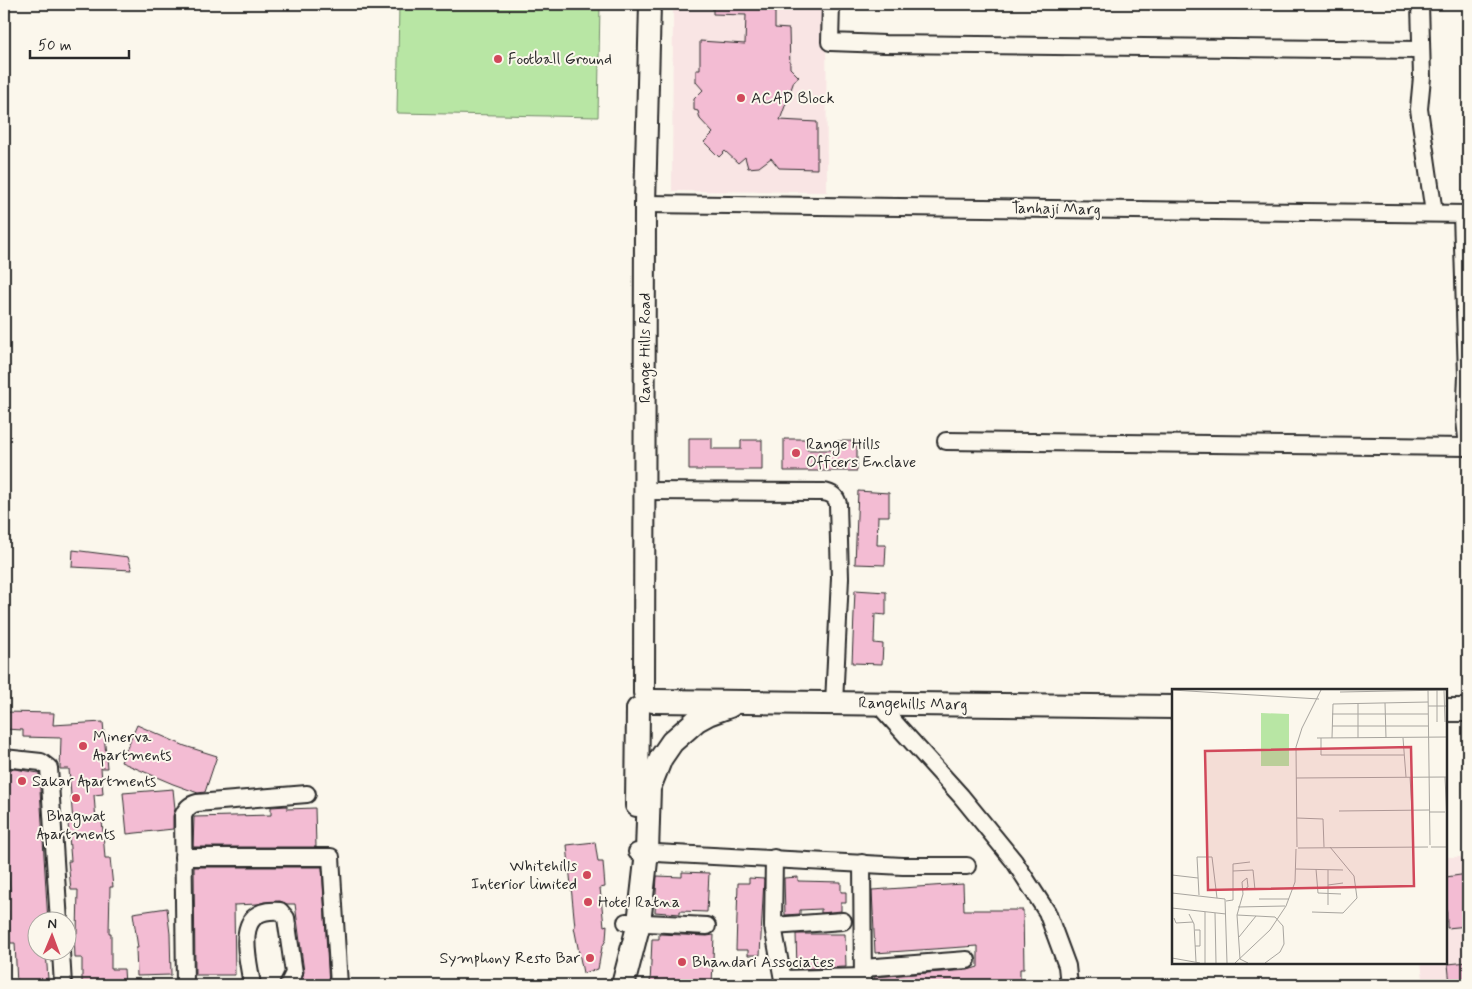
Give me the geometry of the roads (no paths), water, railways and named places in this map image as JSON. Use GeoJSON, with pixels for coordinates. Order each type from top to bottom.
{"type":"FeatureCollection","features":[{"type":"Feature","properties":{"kind":"main road","name":"Rangehills Marg"},"geometry":{"type":"LineString","coordinates":[[646,703],[743,702],[1172,706]]}},
{"type":"Feature","properties":{"kind":"main road"},"geometry":{"type":"LineString","coordinates":[[649,788],[661,758],[672,742],[687,728],[708,714],[743,702]]}},
{"type":"Feature","properties":{"kind":"main road","name":"Range Hills Road"},"geometry":{"type":"LineString","coordinates":[[642,852],[649,788],[646,703]]}},
{"type":"Feature","properties":{"kind":"main road"},"geometry":{"type":"LineString","coordinates":[[623,985],[642,852],[637,817],[646,703]]}},
{"type":"Feature","properties":{"kind":"main road"},"geometry":{"type":"LineString","coordinates":[[1447,710],[1468,710]]}},
{"type":"Feature","properties":{"kind":"main road"},"geometry":{"type":"LineString","coordinates":[[610,985],[622,946],[632,922]]}},
{"type":"Feature","properties":{"kind":"street","name":"Range Hills Road"},"geometry":{"type":"LineString","coordinates":[[646,703],[644,491],[645,204],[650,4]]}},
{"type":"Feature","properties":{"kind":"street"},"geometry":{"type":"LineString","coordinates":[[831,4],[830,42],[1421,50]]}},
{"type":"Feature","properties":{"kind":"street"},"geometry":{"type":"LineString","coordinates":[[1420,4],[1422,77],[1419,109],[1434,214]]}},
{"type":"Feature","properties":{"kind":"street","name":"Tanhaji Marg"},"geometry":{"type":"LineString","coordinates":[[645,204],[1465,214]]}},
{"type":"Feature","properties":{"kind":"street"},"geometry":{"type":"LineString","coordinates":[[946,441],[1468,447],[1466,420],[1465,214]]}},
{"type":"Feature","properties":{"kind":"street"},"geometry":{"type":"LineString","coordinates":[[644,491],[823,492],[829,493],[837,499],[840,578],[834,703]]}},
{"type":"Feature","properties":{"kind":"street"},"geometry":{"type":"LineString","coordinates":[[877,703],[961,796],[1014,861],[1047,912],[1067,966],[1069,985]]}},
{"type":"Feature","properties":{"kind":"street"},"geometry":{"type":"LineString","coordinates":[[4,758],[41,762],[49,768],[58,912]]}},
{"type":"Feature","properties":{"kind":"street"},"geometry":{"type":"LineString","coordinates":[[185,985],[183,816],[185,811],[192,804],[308,794]]}},
{"type":"Feature","properties":{"kind":"street"},"geometry":{"type":"LineString","coordinates":[[642,852],[903,866],[967,866]]}},
{"type":"Feature","properties":{"kind":"street"},"geometry":{"type":"LineString","coordinates":[[183,857],[331,857],[339,985]]}},
{"type":"Feature","properties":{"kind":"street"},"geometry":{"type":"LineString","coordinates":[[774,858],[773,926],[783,982],[863,977],[967,960]]}},
{"type":"Feature","properties":{"kind":"street"},"geometry":{"type":"LineString","coordinates":[[862,863],[863,977]]}},
{"type":"Feature","properties":{"kind":"street"},"geometry":{"type":"LineString","coordinates":[[252,985],[245,936],[248,924],[256,916],[267,910],[280,911],[286,918],[294,973],[288,985]]}},
{"type":"Feature","properties":{"kind":"street"},"geometry":{"type":"LineString","coordinates":[[773,926],[843,921]]}},
{"type":"Feature","properties":{"kind":"street"},"geometry":{"type":"LineString","coordinates":[[632,922],[707,926]]}},
{"type":"Feature","properties":{"kind":"street"},"geometry":{"type":"LineString","coordinates":[[62,962],[63,985]]}},
{"type":"Feature","properties":{"kind":"place","name":"Football Ground"},"geometry":{"type":"Point","coordinates":[498,59]}},
{"type":"Feature","properties":{"kind":"place","name":"ACAD Block"},"geometry":{"type":"Point","coordinates":[741,98]}},
{"type":"Feature","properties":{"kind":"place","name":"Range Hills Offcers Enclave"},"geometry":{"type":"Point","coordinates":[796,453]}},
{"type":"Feature","properties":{"kind":"place","name":"Minerva Apartments"},"geometry":{"type":"Point","coordinates":[83,746]}},
{"type":"Feature","properties":{"kind":"place","name":"Sakar Apartments"},"geometry":{"type":"Point","coordinates":[22,781]}},
{"type":"Feature","properties":{"kind":"place","name":"Bhagwat Apartments"},"geometry":{"type":"Point","coordinates":[76,798]}},
{"type":"Feature","properties":{"kind":"place","name":"Whitehills Interior limited"},"geometry":{"type":"Point","coordinates":[587,875]}},
{"type":"Feature","properties":{"kind":"place","name":"Hotel Ratna"},"geometry":{"type":"Point","coordinates":[588,902]}},
{"type":"Feature","properties":{"kind":"place","name":"Symphony Resto Bar"},"geometry":{"type":"Point","coordinates":[590,958]}},
{"type":"Feature","properties":{"kind":"place","name":"Bhandari Associates"},"geometry":{"type":"Point","coordinates":[682,962]}}]}
